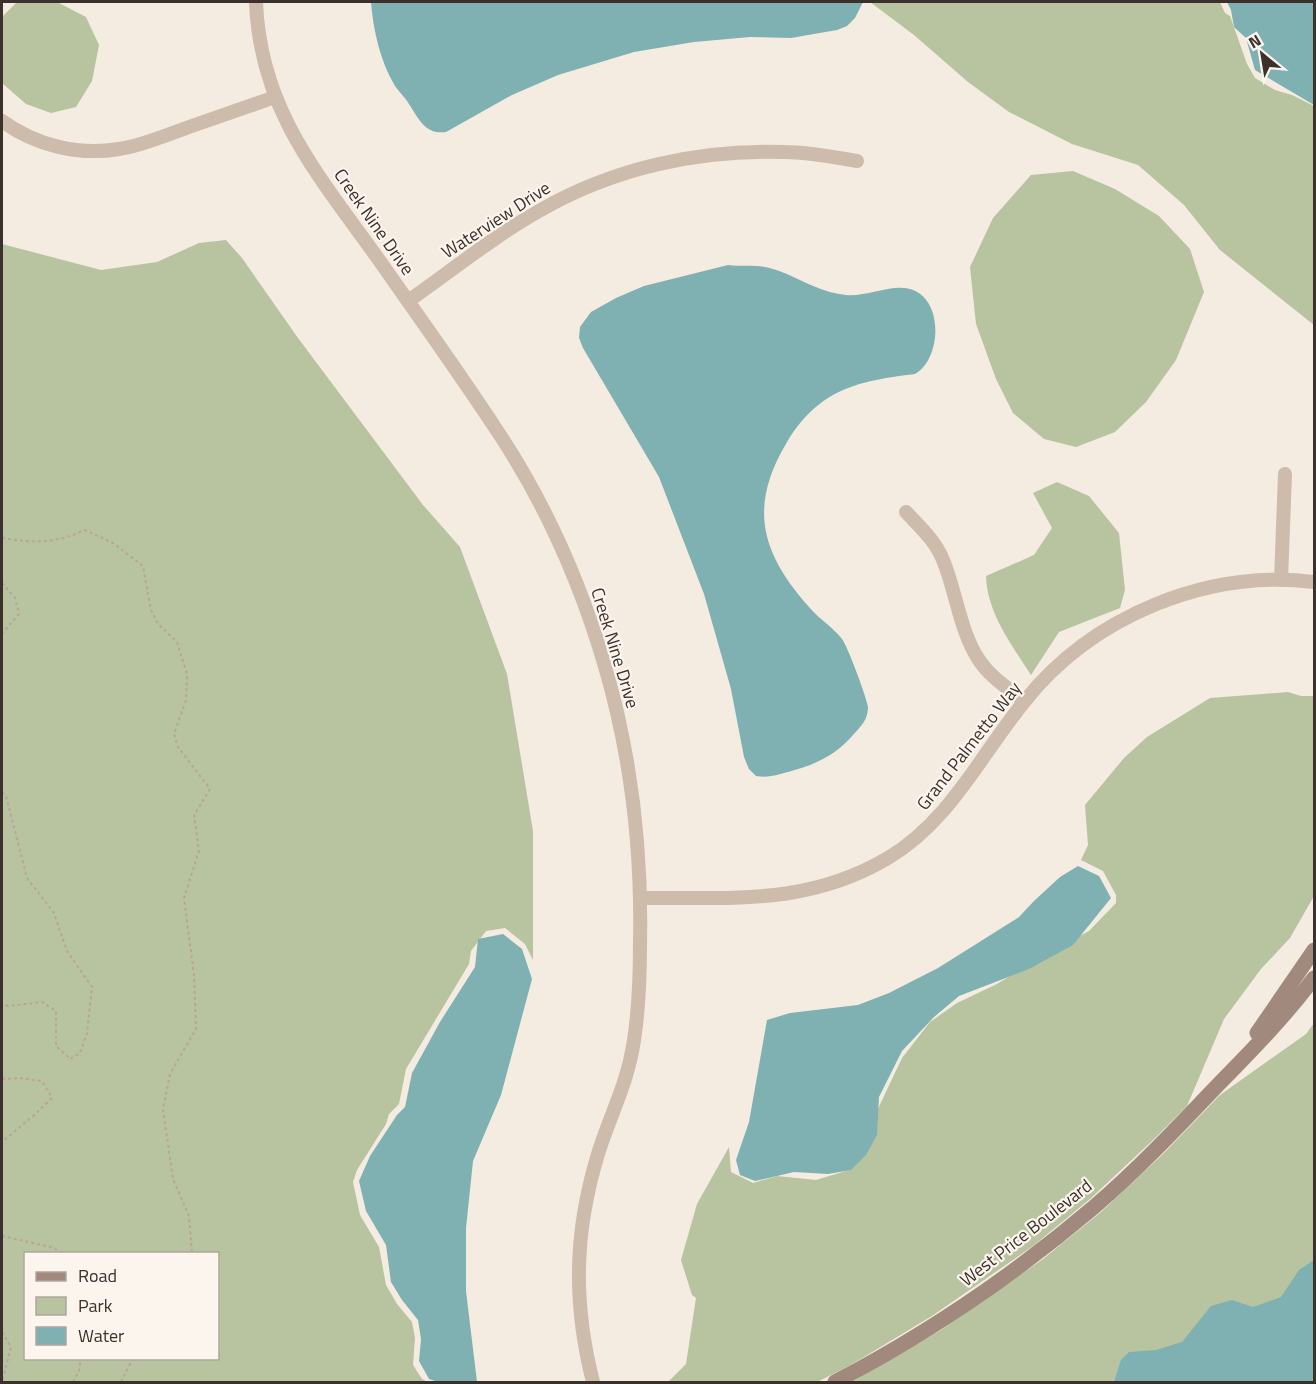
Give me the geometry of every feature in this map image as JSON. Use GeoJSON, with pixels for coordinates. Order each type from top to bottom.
{"type":"FeatureCollection","features":[{"type":"Feature","properties":{"kind":"street","name":"Creek Nine Drive"},"geometry":{"type":"LineString","coordinates":[[256,2],[261,51],[282,114],[315,171],[489,418],[525,475],[562,549],[578,588],[599,648],[618,720],[639,857],[640,978],[634,1043],[623,1088],[598,1152],[580,1230],[579,1301],[582,1332],[593,1383]]}},
{"type":"Feature","properties":{"kind":"street"},"geometry":{"type":"LineString","coordinates":[[2,121],[28,137],[46,144],[84,150],[119,149],[143,143],[275,97]]}},
{"type":"Feature","properties":{"kind":"street","name":"Waterview Drive"},"geometry":{"type":"LineString","coordinates":[[408,301],[532,215],[583,189],[626,173],[668,162],[736,152],[787,152],[857,161]]}},
{"type":"Feature","properties":{"kind":"street"},"geometry":{"type":"LineString","coordinates":[[1281,579],[1285,474]]}},
{"type":"Feature","properties":{"kind":"street"},"geometry":{"type":"LineString","coordinates":[[906,512],[932,540],[943,559],[969,640],[980,661],[1024,701]]}},
{"type":"Feature","properties":{"kind":"street","name":"Grand Palmetto Way"},"geometry":{"type":"LineString","coordinates":[[641,898],[759,897],[795,894],[838,882],[876,865],[912,842],[938,818],[1024,701],[1058,666],[1083,646],[1138,612],[1195,591],[1225,584],[1281,579],[1314,582]]}},
{"type":"Feature","properties":{"kind":"street","name":"West Price Boulevard"},"geometry":{"type":"LineString","coordinates":[[1219,1084],[1272,1013],[1314,950]]}},
{"type":"Feature","properties":{"kind":"street","name":"West Price Boulevard"},"geometry":{"type":"LineString","coordinates":[[835,1383],[937,1323],[1038,1253],[1095,1206],[1158,1148],[1280,1022],[1314,978]]}},
{"type":"Feature","properties":{"kind":"path"},"geometry":{"type":"LineString","coordinates":[[2,538],[32,542],[54,540],[64,539],[85,530],[113,543],[143,566],[151,610],[158,624],[177,642],[187,675],[186,700],[174,734],[178,747],[210,789],[194,815],[199,851],[184,898],[194,975],[196,1029],[170,1074],[163,1109],[173,1179],[189,1216],[192,1252]]}},
{"type":"Feature","properties":{"kind":"path"},"geometry":{"type":"LineString","coordinates":[[2,583],[15,598],[19,614],[2,634]]}},
{"type":"Feature","properties":{"kind":"path"},"geometry":{"type":"LineString","coordinates":[[2,792],[6,796],[27,878],[54,913],[67,951],[92,987],[87,1033],[81,1053],[70,1059],[56,1046],[56,1011],[42,1002],[8,1006],[2,1004]]}},
{"type":"Feature","properties":{"kind":"path"},"geometry":{"type":"LineString","coordinates":[[2,1079],[20,1078],[42,1081],[52,1098],[2,1142]]}},
{"type":"Feature","properties":{"kind":"path"},"geometry":{"type":"LineString","coordinates":[[2,1236],[51,1247],[61,1252]]}},
{"type":"Feature","properties":{"kind":"path"},"geometry":{"type":"LineString","coordinates":[[2,1332],[11,1347],[2,1383]]}},
{"type":"Feature","properties":{"kind":"path"},"geometry":{"type":"LineString","coordinates":[[73,1383],[79,1371],[81,1360]]}},
{"type":"Feature","properties":{"kind":"path"},"geometry":{"type":"LineString","coordinates":[[121,1383],[132,1360]]}},
{"type":"Feature","properties":{"kind":"green space"},"geometry":{"type":"Polygon","coordinates":[[[17,2],[57,2],[86,17],[99,45],[92,81],[76,107],[51,113],[26,104],[2,83],[2,17],[17,2]]]}},
{"type":"Feature","properties":{"kind":"green space"},"geometry":{"type":"Polygon","coordinates":[[[870,2],[1220,2],[1225,13],[1230,16],[1247,64],[1255,78],[1275,90],[1292,95],[1314,106],[1314,325],[1220,250],[1184,205],[1138,165],[1072,144],[1009,112],[968,82],[914,35],[870,2]]]}},
{"type":"Feature","properties":{"kind":"green space"},"geometry":{"type":"Polygon","coordinates":[[[1073,171],[1115,189],[1159,216],[1190,249],[1204,292],[1176,360],[1146,402],[1115,432],[1076,447],[1044,439],[1013,413],[996,379],[976,324],[970,267],[993,218],[1031,175],[1073,171]]]}},
{"type":"Feature","properties":{"kind":"green space"},"geometry":{"type":"Polygon","coordinates":[[[226,240],[242,258],[298,338],[423,505],[460,547],[507,674],[533,831],[533,960],[525,944],[505,928],[486,931],[471,951],[469,964],[406,1069],[399,1104],[389,1114],[386,1124],[357,1170],[353,1182],[360,1215],[379,1247],[386,1285],[397,1304],[412,1322],[415,1338],[413,1365],[422,1379],[428,1382],[2,1382],[2,244],[101,270],[157,262],[199,243],[226,240]]]}},
{"type":"Feature","properties":{"kind":"green space"},"geometry":{"type":"Polygon","coordinates":[[[1057,482],[1089,496],[1119,533],[1125,590],[1120,608],[1059,632],[1031,675],[996,616],[987,590],[986,576],[1034,555],[1052,528],[1033,493],[1057,482]]]}},
{"type":"Feature","properties":{"kind":"green space"},"geometry":{"type":"Polygon","coordinates":[[[1288,692],[1301,696],[1314,696],[1314,896],[1290,938],[1261,969],[1224,1019],[1187,1106],[1090,1199],[1033,1246],[932,1316],[849,1366],[817,1382],[668,1382],[686,1364],[696,1298],[692,1295],[681,1260],[697,1204],[729,1147],[731,1172],[753,1183],[777,1176],[816,1180],[849,1170],[902,1058],[930,1022],[957,1003],[997,984],[1089,931],[1116,903],[1116,895],[1103,871],[1081,860],[1088,845],[1085,805],[1124,758],[1147,737],[1210,698],[1288,692]]]}},
{"type":"Feature","properties":{"kind":"green space"},"geometry":{"type":"Polygon","coordinates":[[[1314,1023],[1313,1382],[852,1382],[941,1330],[1043,1259],[1101,1212],[1163,1154],[1220,1095],[1306,1034],[1314,1023]]]}},
{"type":"Feature","properties":{"kind":"water"},"geometry":{"type":"Polygon","coordinates":[[[371,2],[863,2],[855,18],[847,26],[837,30],[791,38],[750,37],[694,42],[634,52],[558,75],[512,95],[446,132],[439,132],[423,125],[395,86],[378,45],[371,2]]]}},
{"type":"Feature","properties":{"kind":"water"},"geometry":{"type":"Polygon","coordinates":[[[1227,2],[1314,2],[1314,105],[1255,70],[1246,38],[1234,27],[1227,2]]]}},
{"type":"Feature","properties":{"kind":"water"},"geometry":{"type":"Polygon","coordinates":[[[728,265],[768,267],[817,288],[846,295],[906,288],[923,296],[934,318],[934,344],[924,367],[915,374],[875,380],[842,391],[812,410],[787,442],[767,488],[764,509],[765,529],[780,568],[813,611],[842,639],[868,707],[867,716],[861,726],[839,749],[807,766],[769,776],[756,776],[749,769],[744,757],[731,689],[704,594],[659,477],[579,338],[580,327],[591,312],[616,298],[644,286],[728,265]]]}},
{"type":"Feature","properties":{"kind":"water"},"geometry":{"type":"Polygon","coordinates":[[[1078,866],[1099,876],[1111,898],[1073,945],[1029,969],[959,996],[934,1017],[902,1051],[879,1097],[877,1135],[866,1155],[851,1170],[828,1174],[794,1172],[755,1181],[740,1175],[736,1160],[749,1122],[767,1020],[790,1013],[858,1005],[889,993],[938,968],[1019,917],[1060,877],[1078,866]]]}},
{"type":"Feature","properties":{"kind":"water"},"geometry":{"type":"Polygon","coordinates":[[[503,934],[522,949],[532,979],[501,1095],[473,1161],[466,1228],[466,1291],[477,1382],[438,1382],[429,1379],[419,1361],[421,1339],[418,1320],[391,1282],[386,1245],[366,1211],[359,1181],[370,1156],[397,1115],[405,1107],[412,1073],[440,1022],[475,967],[478,939],[503,934]]]}},
{"type":"Feature","properties":{"kind":"water"},"geometry":{"type":"Polygon","coordinates":[[[1314,1260],[1314,1382],[1114,1382],[1121,1360],[1129,1352],[1156,1350],[1182,1342],[1211,1306],[1232,1300],[1253,1307],[1281,1297],[1299,1270],[1314,1260]]]}}]}
